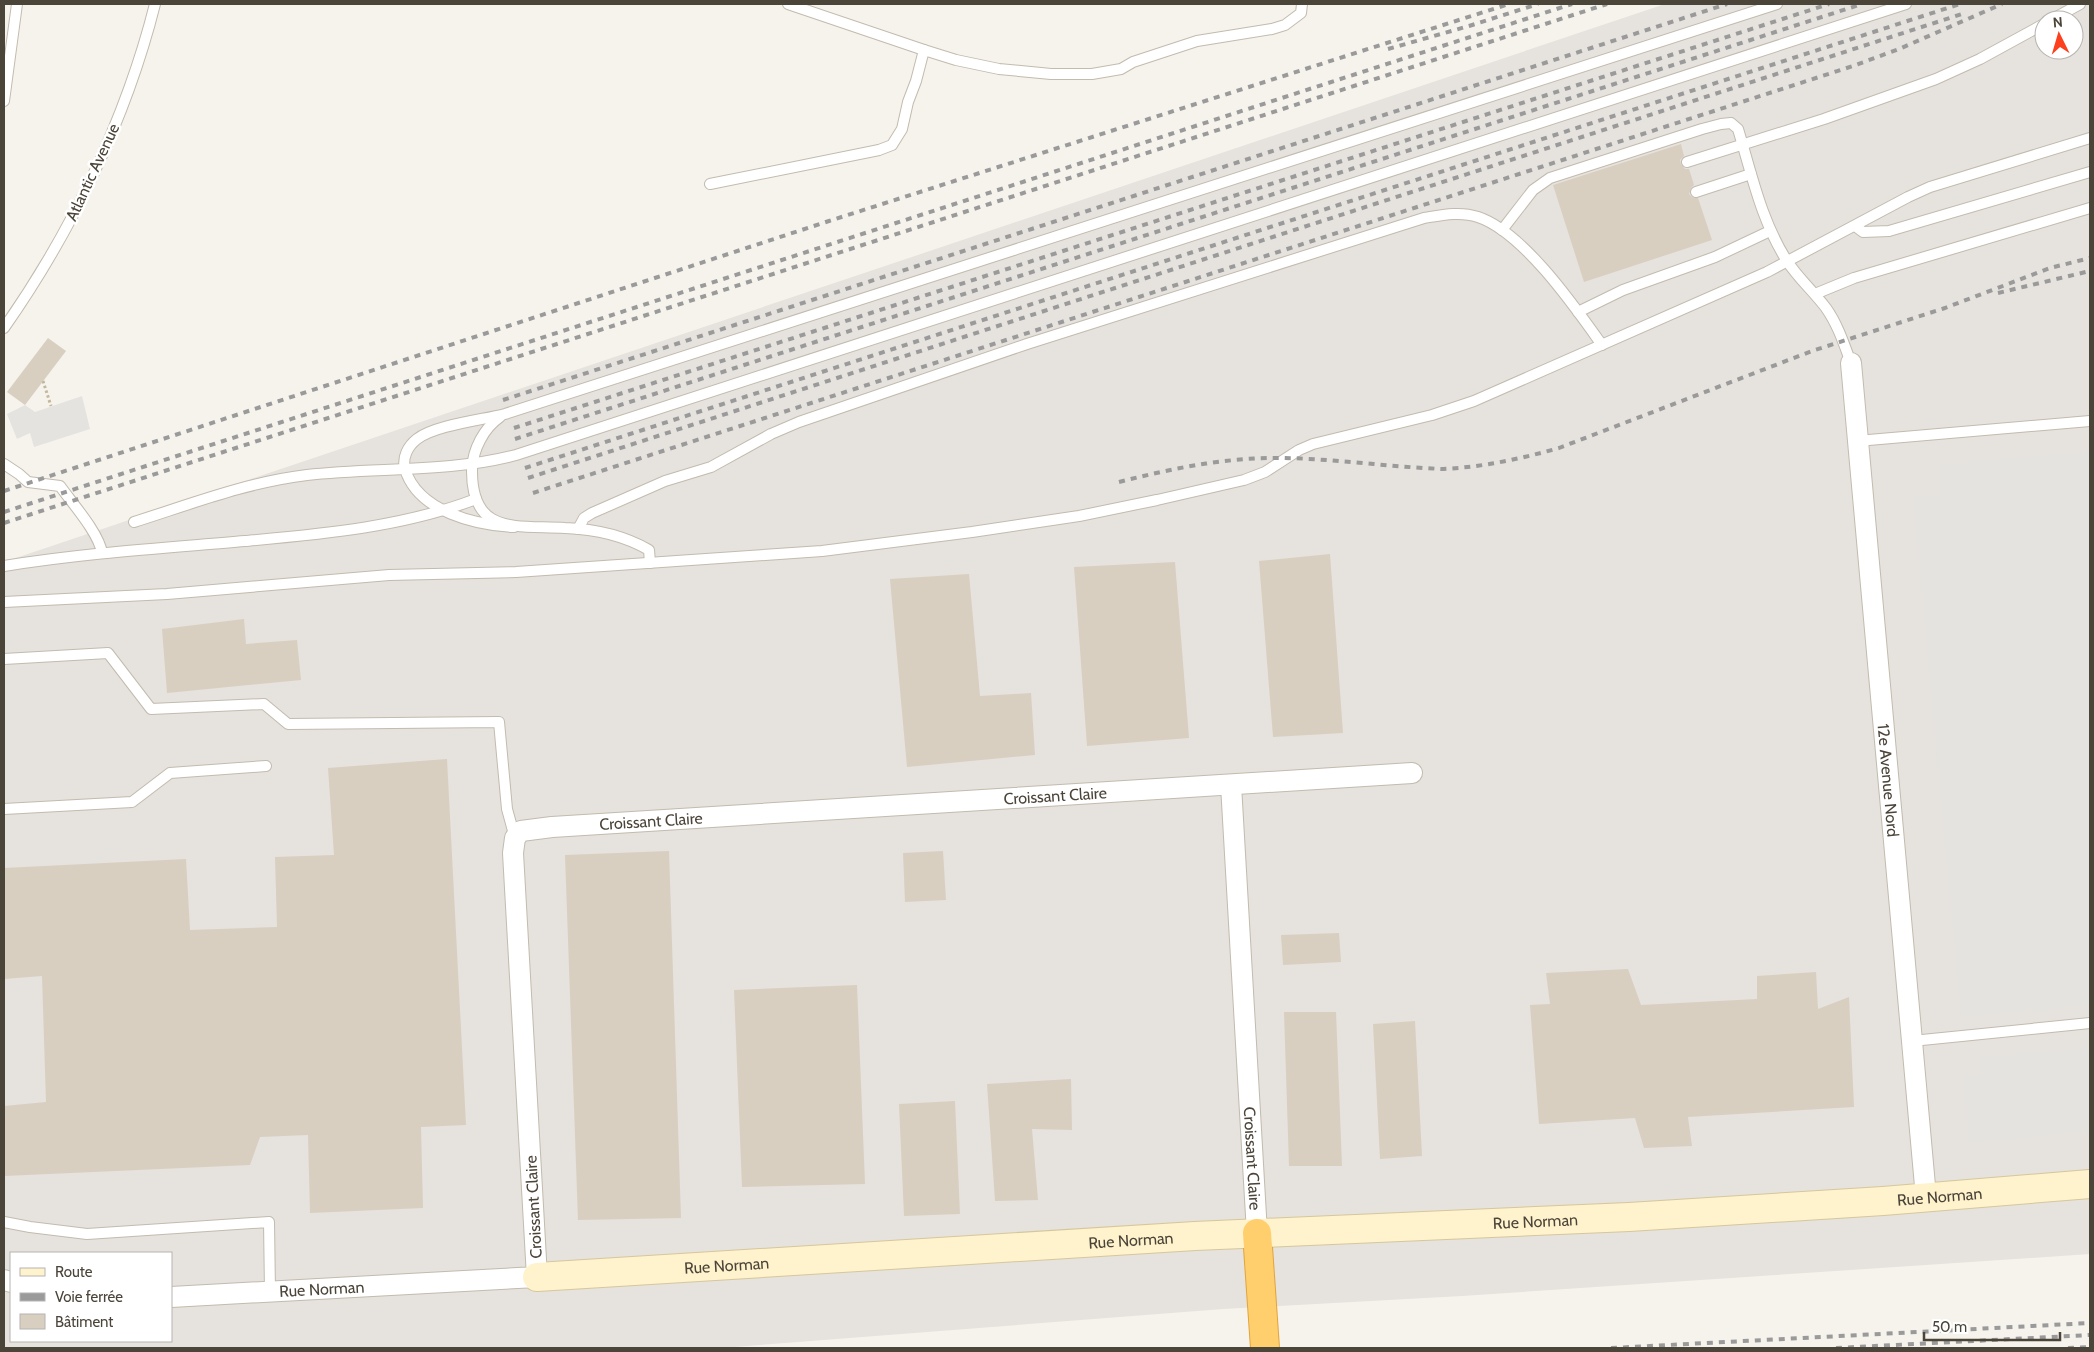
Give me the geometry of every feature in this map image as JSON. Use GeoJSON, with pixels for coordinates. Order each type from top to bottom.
{"type":"FeatureCollection","features":[{"type":"Feature","properties":{"kind":"highway"},"geometry":{"type":"LineString","coordinates":[[1257,1233],[1265,1348]]}},
{"type":"Feature","properties":{"kind":"street","name":"12e Avenue Nord"},"geometry":{"type":"LineString","coordinates":[[1851,363],[1926,1197]]}},
{"type":"Feature","properties":{"kind":"street","name":"Croissant Claire"},"geometry":{"type":"LineString","coordinates":[[537,1277],[513,859],[514,838],[521,830],[1412,773]]}},
{"type":"Feature","properties":{"kind":"street","name":"Croissant Claire"},"geometry":{"type":"LineString","coordinates":[[1231,785],[1257,1233]]}},
{"type":"Feature","properties":{"kind":"street","name":"Rue Norman"},"geometry":{"type":"LineString","coordinates":[[172,1297],[537,1277],[1257,1233],[1611,1218],[2090,1184]]}},
{"type":"Feature","properties":{"kind":"lane"},"geometry":{"type":"LineString","coordinates":[[4,101],[17,4]]}},
{"type":"Feature","properties":{"kind":"lane","name":"Atlantic Avenue"},"geometry":{"type":"LineString","coordinates":[[4,328],[41,273],[97,164],[122,108],[154,4]]}},
{"type":"Feature","properties":{"kind":"lane"},"geometry":{"type":"LineString","coordinates":[[788,4],[924,50],[999,69],[1051,74],[1092,74],[1121,69],[1133,62],[1197,41],[1285,26],[1301,13],[1302,4]]}},
{"type":"Feature","properties":{"kind":"lane"},"geometry":{"type":"LineString","coordinates":[[650,563],[649,550],[638,543],[607,533],[578,529],[485,524],[444,510],[423,496],[408,477],[404,462],[407,451],[418,438],[444,428],[505,414],[1777,4]]}},
{"type":"Feature","properties":{"kind":"lane"},"geometry":{"type":"LineString","coordinates":[[134,522],[258,483],[331,472],[472,465],[516,455],[1906,4]]}},
{"type":"Feature","properties":{"kind":"lane"},"geometry":{"type":"LineString","coordinates":[[1687,162],[1824,119],[1944,76],[2008,45],[2034,30]]}},
{"type":"Feature","properties":{"kind":"lane"},"geometry":{"type":"LineString","coordinates":[[710,184],[887,148],[895,141],[902,130],[908,102],[924,50]]}},
{"type":"Feature","properties":{"kind":"lane"},"geometry":{"type":"LineString","coordinates":[[1502,230],[1534,190],[1550,178],[1721,124],[1735,125],[1743,145],[1763,214],[1770,230],[1788,262],[1815,294],[1837,325],[1851,363]]}},
{"type":"Feature","properties":{"kind":"lane"},"geometry":{"type":"LineString","coordinates":[[4,602],[167,594],[390,575],[516,572],[822,551],[1079,516],[1216,488],[1265,472],[1299,450],[1313,444],[1432,416],[1474,401],[1788,262],[1930,187],[2090,138]]}},
{"type":"Feature","properties":{"kind":"lane"},"geometry":{"type":"LineString","coordinates":[[1854,226],[1863,232],[1888,231],[2090,172]]}},
{"type":"Feature","properties":{"kind":"lane"},"geometry":{"type":"LineString","coordinates":[[1696,192],[1751,174]]}},
{"type":"Feature","properties":{"kind":"lane"},"geometry":{"type":"LineString","coordinates":[[1815,294],[1854,278],[2090,208]]}},
{"type":"Feature","properties":{"kind":"lane"},"geometry":{"type":"LineString","coordinates":[[578,529],[584,518],[592,513],[665,481],[711,467],[783,428],[1027,344],[1410,221],[1442,215],[1466,215],[1489,222],[1502,230],[1532,258],[1578,312],[1602,345]]}},
{"type":"Feature","properties":{"kind":"lane"},"geometry":{"type":"LineString","coordinates":[[1578,312],[1623,290],[1715,257],[1770,230]]}},
{"type":"Feature","properties":{"kind":"lane"},"geometry":{"type":"LineString","coordinates":[[505,414],[488,427],[478,445],[472,465],[472,480],[476,498],[490,519],[497,523],[514,527]]}},
{"type":"Feature","properties":{"kind":"lane"},"geometry":{"type":"LineString","coordinates":[[1857,441],[2090,421]]}},
{"type":"Feature","properties":{"kind":"lane"},"geometry":{"type":"LineString","coordinates":[[4,464],[28,482],[60,486],[87,523],[101,546],[102,553]]}},
{"type":"Feature","properties":{"kind":"lane"},"geometry":{"type":"LineString","coordinates":[[4,566],[102,553],[334,531],[402,520],[444,510],[476,498]]}},
{"type":"Feature","properties":{"kind":"lane"},"geometry":{"type":"LineString","coordinates":[[4,659],[108,653],[151,709],[264,704],[288,724],[499,722],[507,809],[514,838]]}},
{"type":"Feature","properties":{"kind":"lane"},"geometry":{"type":"LineString","coordinates":[[4,809],[132,802],[170,773],[266,766]]}},
{"type":"Feature","properties":{"kind":"lane"},"geometry":{"type":"LineString","coordinates":[[1912,1041],[2090,1023]]}},
{"type":"Feature","properties":{"kind":"lane"},"geometry":{"type":"LineString","coordinates":[[4,1222],[87,1234],[269,1222],[270,1292]]}},
{"type":"Feature","properties":{"kind":"path"},"geometry":{"type":"LineString","coordinates":[[43,381],[51,406]]}},
{"type":"Feature","properties":{"kind":"shaded area"},"geometry":{"type":"Polygon","coordinates":[[[1665,4],[2090,4],[2090,1254],[1462,1296],[1223,1309],[721,1348],[4,1348],[4,562],[1665,4]]]}},
{"type":"Feature","properties":{"kind":"shaded area"},"geometry":{"type":"Polygon","coordinates":[[[82,396],[90,429],[34,447],[30,433],[17,439],[7,414],[25,405],[35,412],[82,396]]]}},
{"type":"Feature","properties":{"kind":"shaded area"},"geometry":{"type":"Polygon","coordinates":[[[2090,451],[2090,1005],[1961,1017],[1913,497],[1941,494],[1939,465],[2090,451]]]}},
{"type":"Feature","properties":{"kind":"shaded area"},"geometry":{"type":"Polygon","coordinates":[[[2090,1048],[2090,1132],[1969,1142],[1963,1076],[1982,1074],[1980,1057],[2090,1048]]]}},
{"type":"Feature","properties":{"kind":"building"},"geometry":{"type":"Polygon","coordinates":[[[1681,144],[1684,156],[1680,160],[1681,164],[1685,169],[1689,169],[1694,185],[1689,194],[1692,197],[1698,198],[1712,240],[1584,282],[1553,185],[1681,144]]]}},
{"type":"Feature","properties":{"kind":"building"},"geometry":{"type":"Polygon","coordinates":[[[48,338],[66,351],[25,405],[7,392],[48,338]]]}},
{"type":"Feature","properties":{"kind":"building"},"geometry":{"type":"Polygon","coordinates":[[[1330,554],[1343,733],[1273,737],[1259,561],[1330,554]]]}},
{"type":"Feature","properties":{"kind":"building"},"geometry":{"type":"Polygon","coordinates":[[[1175,562],[1189,738],[1087,746],[1074,567],[1175,562]]]}},
{"type":"Feature","properties":{"kind":"building"},"geometry":{"type":"Polygon","coordinates":[[[969,574],[980,696],[1031,693],[1035,755],[907,767],[890,579],[969,574]]]}},
{"type":"Feature","properties":{"kind":"building"},"geometry":{"type":"Polygon","coordinates":[[[244,619],[246,644],[297,640],[301,680],[167,693],[162,629],[244,619]]]}},
{"type":"Feature","properties":{"kind":"building"},"geometry":{"type":"Polygon","coordinates":[[[447,759],[466,1125],[421,1127],[423,1208],[310,1213],[308,1135],[260,1137],[250,1165],[4,1176],[4,1106],[46,1102],[42,976],[4,979],[4,868],[186,859],[190,930],[277,927],[275,857],[334,855],[328,768],[447,759]]]}},
{"type":"Feature","properties":{"kind":"building"},"geometry":{"type":"Polygon","coordinates":[[[669,851],[681,1218],[578,1220],[565,855],[669,851]]]}},
{"type":"Feature","properties":{"kind":"building"},"geometry":{"type":"Polygon","coordinates":[[[943,851],[946,900],[905,902],[903,853],[943,851]]]}},
{"type":"Feature","properties":{"kind":"building"},"geometry":{"type":"Polygon","coordinates":[[[1339,933],[1341,962],[1283,965],[1281,935],[1339,933]]]}},
{"type":"Feature","properties":{"kind":"building"},"geometry":{"type":"Polygon","coordinates":[[[1628,969],[1641,1005],[1757,999],[1757,976],[1816,972],[1818,1009],[1849,997],[1854,1107],[1688,1117],[1692,1146],[1644,1148],[1635,1118],[1539,1124],[1530,1005],[1550,1004],[1546,973],[1628,969]]]}},
{"type":"Feature","properties":{"kind":"building"},"geometry":{"type":"Polygon","coordinates":[[[857,985],[865,1184],[742,1187],[734,990],[857,985]]]}},
{"type":"Feature","properties":{"kind":"building"},"geometry":{"type":"Polygon","coordinates":[[[1284,1012],[1336,1012],[1342,1166],[1289,1166],[1284,1012]]]}},
{"type":"Feature","properties":{"kind":"building"},"geometry":{"type":"Polygon","coordinates":[[[1415,1021],[1422,1156],[1380,1159],[1373,1024],[1415,1021]]]}},
{"type":"Feature","properties":{"kind":"building"},"geometry":{"type":"Polygon","coordinates":[[[1071,1079],[1072,1130],[1032,1129],[1038,1200],[995,1201],[987,1084],[1071,1079]]]}},
{"type":"Feature","properties":{"kind":"building"},"geometry":{"type":"Polygon","coordinates":[[[955,1101],[960,1214],[904,1216],[899,1104],[955,1101]]]}},
{"type":"Feature","properties":{"kind":"railway"},"geometry":{"type":"LineString","coordinates":[[4,491],[829,221],[1509,4]]}},
{"type":"Feature","properties":{"kind":"railway"},"geometry":{"type":"LineString","coordinates":[[1388,49],[1538,4]]}},
{"type":"Feature","properties":{"kind":"railway"},"geometry":{"type":"LineString","coordinates":[[4,512],[1572,4]]}},
{"type":"Feature","properties":{"kind":"railway"},"geometry":{"type":"LineString","coordinates":[[4,523],[1607,4]]}},
{"type":"Feature","properties":{"kind":"railway"},"geometry":{"type":"LineString","coordinates":[[503,400],[1727,4]]}},
{"type":"Feature","properties":{"kind":"railway"},"geometry":{"type":"LineString","coordinates":[[514,428],[1829,4]]}},
{"type":"Feature","properties":{"kind":"railway"},"geometry":{"type":"LineString","coordinates":[[515,439],[1862,4]]}},
{"type":"Feature","properties":{"kind":"railway"},"geometry":{"type":"LineString","coordinates":[[525,468],[1960,4]]}},
{"type":"Feature","properties":{"kind":"railway"},"geometry":{"type":"LineString","coordinates":[[533,493],[1853,66],[1899,49],[2002,4]]}},
{"type":"Feature","properties":{"kind":"railway"},"geometry":{"type":"LineString","coordinates":[[528,478],[1965,13]]}},
{"type":"Feature","properties":{"kind":"railway"},"geometry":{"type":"LineString","coordinates":[[1119,482],[1180,468],[1242,459],[1284,458],[1443,469],[1516,459],[1559,448],[1812,351],[1945,308],[2050,268],[2090,258]]}},
{"type":"Feature","properties":{"kind":"railway"},"geometry":{"type":"LineString","coordinates":[[1998,293],[2090,271]]}},
{"type":"Feature","properties":{"kind":"railway"},"geometry":{"type":"LineString","coordinates":[[1611,1348],[2090,1323]]}},
{"type":"Feature","properties":{"kind":"railway"},"geometry":{"type":"LineString","coordinates":[[1836,1348],[2090,1335]]}},
{"type":"Feature","properties":{"kind":"railway"},"geometry":{"type":"LineString","coordinates":[[2068,1348],[2090,1347]]}}]}
